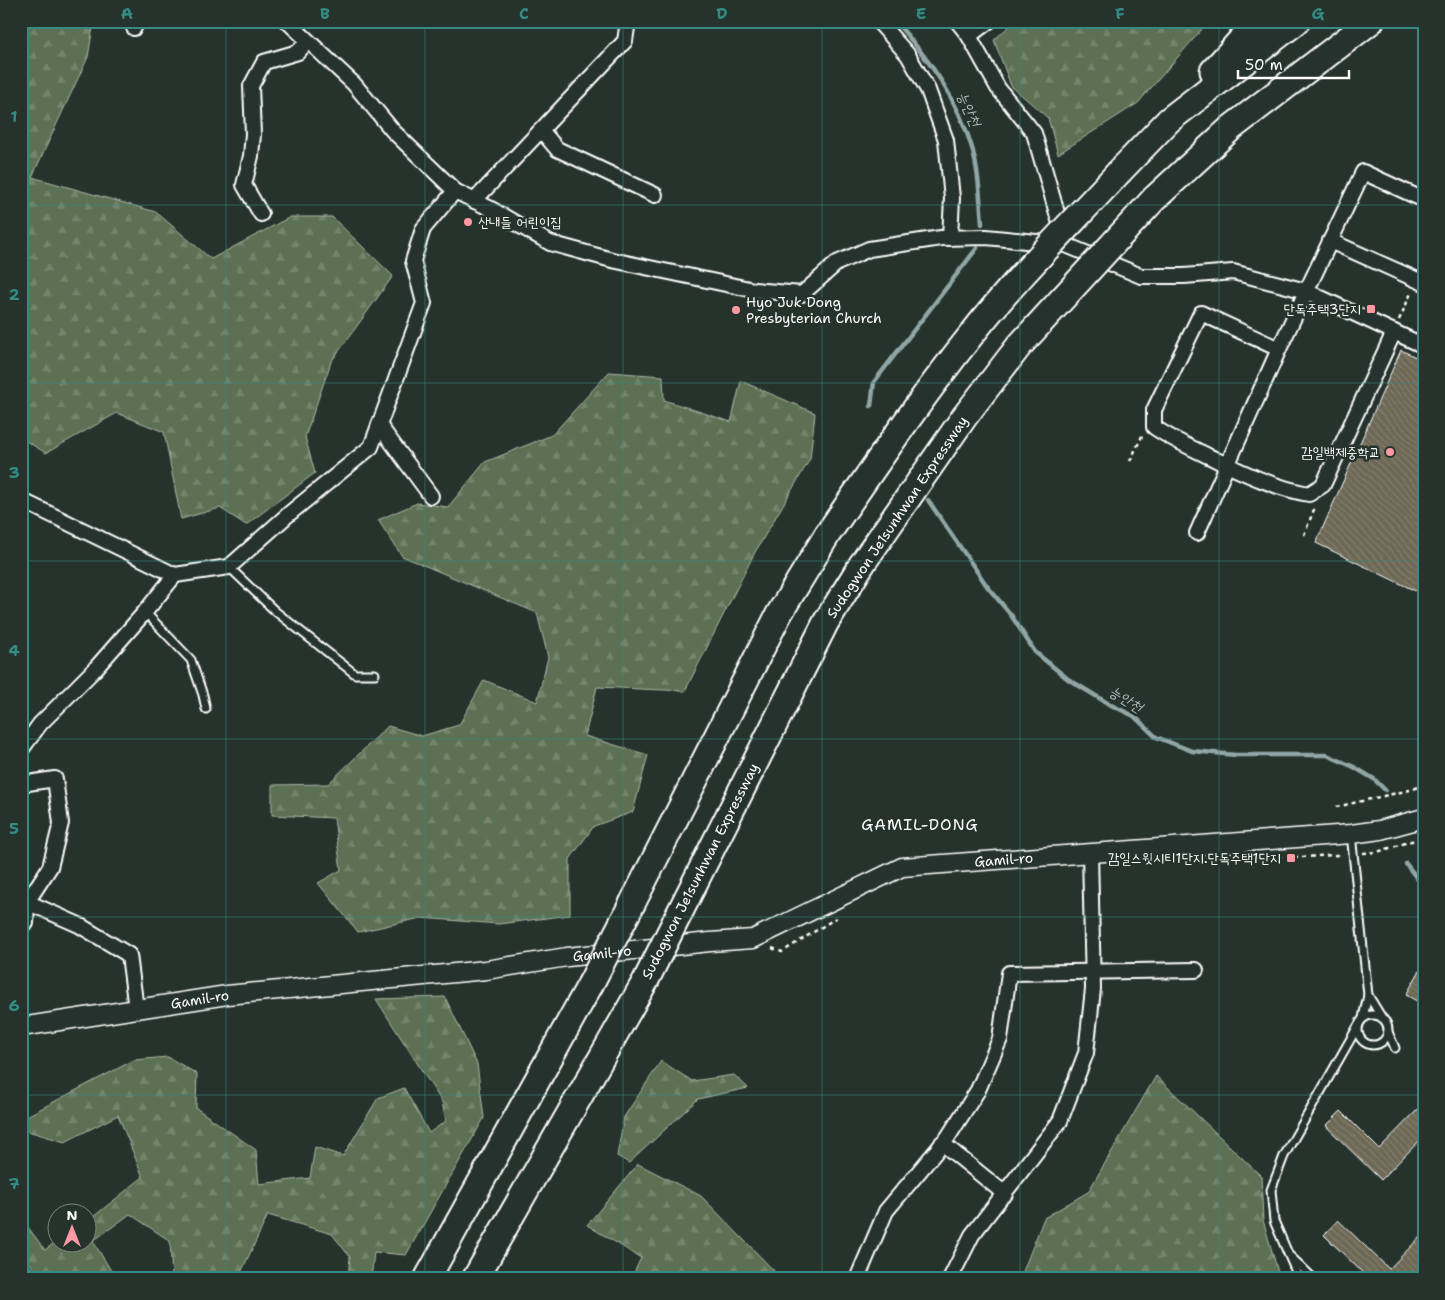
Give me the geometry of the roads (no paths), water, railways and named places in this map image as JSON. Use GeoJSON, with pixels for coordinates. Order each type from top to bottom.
{"type":"FeatureCollection","features":[{"type":"Feature","properties":{"kind":"highway"},"geometry":{"type":"LineString","coordinates":[[427,1279],[590,985],[779,614],[827,535],[914,410],[1010,288],[1169,120],[1258,21]]}},
{"type":"Feature","properties":{"kind":"highway"},"geometry":{"type":"LineString","coordinates":[[1169,120],[1297,21]]}},
{"type":"Feature","properties":{"kind":"highway","name":"Sudogwon Je1sunhwan Expressway"},"geometry":{"type":"LineString","coordinates":[[475,1279],[646,980],[826,622],[862,564],[965,416],[1020,346],[1154,199],[1231,128],[1371,21]]}},
{"type":"Feature","properties":{"kind":"street"},"geometry":{"type":"LineString","coordinates":[[288,21],[354,84],[392,131],[455,191],[550,243],[612,260],[754,290],[802,294],[837,263],[869,249],[950,238],[986,237],[1066,244],[1141,276],[1184,276],[1233,272],[1306,291],[1424,346]]}},
{"type":"Feature","properties":{"kind":"street"},"geometry":{"type":"LineString","coordinates":[[474,201],[625,41],[628,21]]}},
{"type":"Feature","properties":{"kind":"street"},"geometry":{"type":"LineString","coordinates":[[878,21],[908,55],[928,90],[946,140],[952,198],[950,238]]}},
{"type":"Feature","properties":{"kind":"street"},"geometry":{"type":"LineString","coordinates":[[957,21],[970,36],[998,88],[1034,133],[1066,244]]}},
{"type":"Feature","properties":{"kind":"street"},"geometry":{"type":"LineString","coordinates":[[970,36],[989,21]]}},
{"type":"Feature","properties":{"kind":"street"},"geometry":{"type":"LineString","coordinates":[[261,214],[244,185],[251,156],[253,134],[251,86],[264,62],[298,52],[308,41]]}},
{"type":"Feature","properties":{"kind":"street"},"geometry":{"type":"LineString","coordinates":[[541,130],[557,149],[655,195]]}},
{"type":"Feature","properties":{"kind":"street"},"geometry":{"type":"LineString","coordinates":[[1197,532],[1279,349],[1363,172],[1424,200]]}},
{"type":"Feature","properties":{"kind":"street"},"geometry":{"type":"LineString","coordinates":[[21,500],[175,575],[229,567],[290,513],[371,447],[424,303],[413,262],[423,229],[455,191]]}},
{"type":"Feature","properties":{"kind":"street"},"geometry":{"type":"LineString","coordinates":[[1330,241],[1420,281]]}},
{"type":"Feature","properties":{"kind":"street"},"geometry":{"type":"LineString","coordinates":[[1279,349],[1202,313],[1154,410],[1154,427],[1166,436],[1226,464],[1288,490],[1309,494],[1323,485],[1394,332]]}},
{"type":"Feature","properties":{"kind":"street"},"geometry":{"type":"LineString","coordinates":[[379,425],[431,496]]}},
{"type":"Feature","properties":{"kind":"street"},"geometry":{"type":"LineString","coordinates":[[21,750],[40,724],[94,669],[175,575]]}},
{"type":"Feature","properties":{"kind":"street"},"geometry":{"type":"LineString","coordinates":[[21,784],[55,780],[61,823],[50,866],[24,897],[26,923],[21,926]]}},
{"type":"Feature","properties":{"kind":"street","name":"Gamil-ro"},"geometry":{"type":"LineString","coordinates":[[21,1027],[227,995],[486,970],[567,957],[753,939],[902,867],[1351,834],[1380,830],[1424,818]]}},
{"type":"Feature","properties":{"kind":"street"},"geometry":{"type":"LineString","coordinates":[[950,1279],[972,1235],[1060,1121],[1086,1053],[1092,989],[1090,852]]}},
{"type":"Feature","properties":{"kind":"street"},"geometry":{"type":"LineString","coordinates":[[24,897],[79,924],[129,955],[136,1009]]}},
{"type":"Feature","properties":{"kind":"street"},"geometry":{"type":"LineString","coordinates":[[857,1279],[886,1211],[942,1144],[978,1090],[1000,1039],[1009,973],[1196,970]]}},
{"type":"Feature","properties":{"kind":"street"},"geometry":{"type":"LineString","coordinates":[[942,1144],[1005,1194]]}},
{"type":"Feature","properties":{"kind":"street"},"geometry":{"type":"LineString","coordinates":[[21,1270],[28,1279]]}},
{"type":"Feature","properties":{"kind":"lane"},"geometry":{"type":"LineString","coordinates":[[229,567],[274,611],[355,674],[375,674]]}},
{"type":"Feature","properties":{"kind":"lane"},"geometry":{"type":"LineString","coordinates":[[145,612],[192,660],[206,709]]}},
{"type":"Feature","properties":{"kind":"lane"},"geometry":{"type":"LineString","coordinates":[[1299,1279],[1274,1221],[1271,1190],[1284,1156],[1363,1018],[1368,995],[1351,834]]}},
{"type":"Feature","properties":{"kind":"lane"},"geometry":{"type":"LineString","coordinates":[[1347,1046],[1364,1042],[1395,1048],[1388,1032],[1388,1026],[1368,995]]}},
{"type":"Feature","properties":{"kind":"lane"},"geometry":{"type":"LineString","coordinates":[[1363,1018],[1372,1015],[1382,1018]]}},
{"type":"Feature","properties":{"kind":"lane"},"geometry":{"type":"LineString","coordinates":[[1358,1026],[1359,1035],[1364,1042]]}},
{"type":"Feature","properties":{"kind":"lane"},"geometry":{"type":"LineString","coordinates":[[1379,1044],[1388,1032]]}},
{"type":"Feature","properties":{"kind":"lane"},"geometry":{"type":"LineString","coordinates":[[1289,1255],[1314,1279]]}},
{"type":"Feature","properties":{"kind":"waterway","name":"능안천"},"geometry":{"type":"LineString","coordinates":[[895,21],[941,80],[959,113],[972,148],[976,166],[982,224]]}},
{"type":"Feature","properties":{"kind":"waterway","name":"능안천"},"geometry":{"type":"LineString","coordinates":[[871,406],[874,382],[977,248]]}},
{"type":"Feature","properties":{"kind":"waterway","name":"능안천"},"geometry":{"type":"LineString","coordinates":[[928,500],[987,586],[1011,615],[1035,652],[1068,679],[1109,704],[1134,716],[1156,737],[1192,751],[1236,755],[1327,755],[1354,767],[1374,779],[1385,790]]}},
{"type":"Feature","properties":{"kind":"waterway","name":"능안천"},"geometry":{"type":"LineString","coordinates":[[1406,864],[1424,887]]}},
{"type":"Feature","properties":{"kind":"place","name":"산내들 어린이집"},"geometry":{"type":"Point","coordinates":[468,222]}},
{"type":"Feature","properties":{"kind":"place","name":"단독주택3단지"},"geometry":{"type":"Point","coordinates":[1371,309]}},
{"type":"Feature","properties":{"kind":"place","name":"Hyo Juk Dong Presbyterian Church"},"geometry":{"type":"Point","coordinates":[736,310]}},
{"type":"Feature","properties":{"kind":"place","name":"감일백제중학교"},"geometry":{"type":"Point","coordinates":[1390,452]}},
{"type":"Feature","properties":{"kind":"place","name":"감일스윗시티1단지.단독주택1단지"},"geometry":{"type":"Point","coordinates":[1291,858]}},
{"type":"Feature","properties":{"kind":"district","name":"GAMIL-DONG"},"geometry":{"type":"Point","coordinates":[920,824]}}]}
